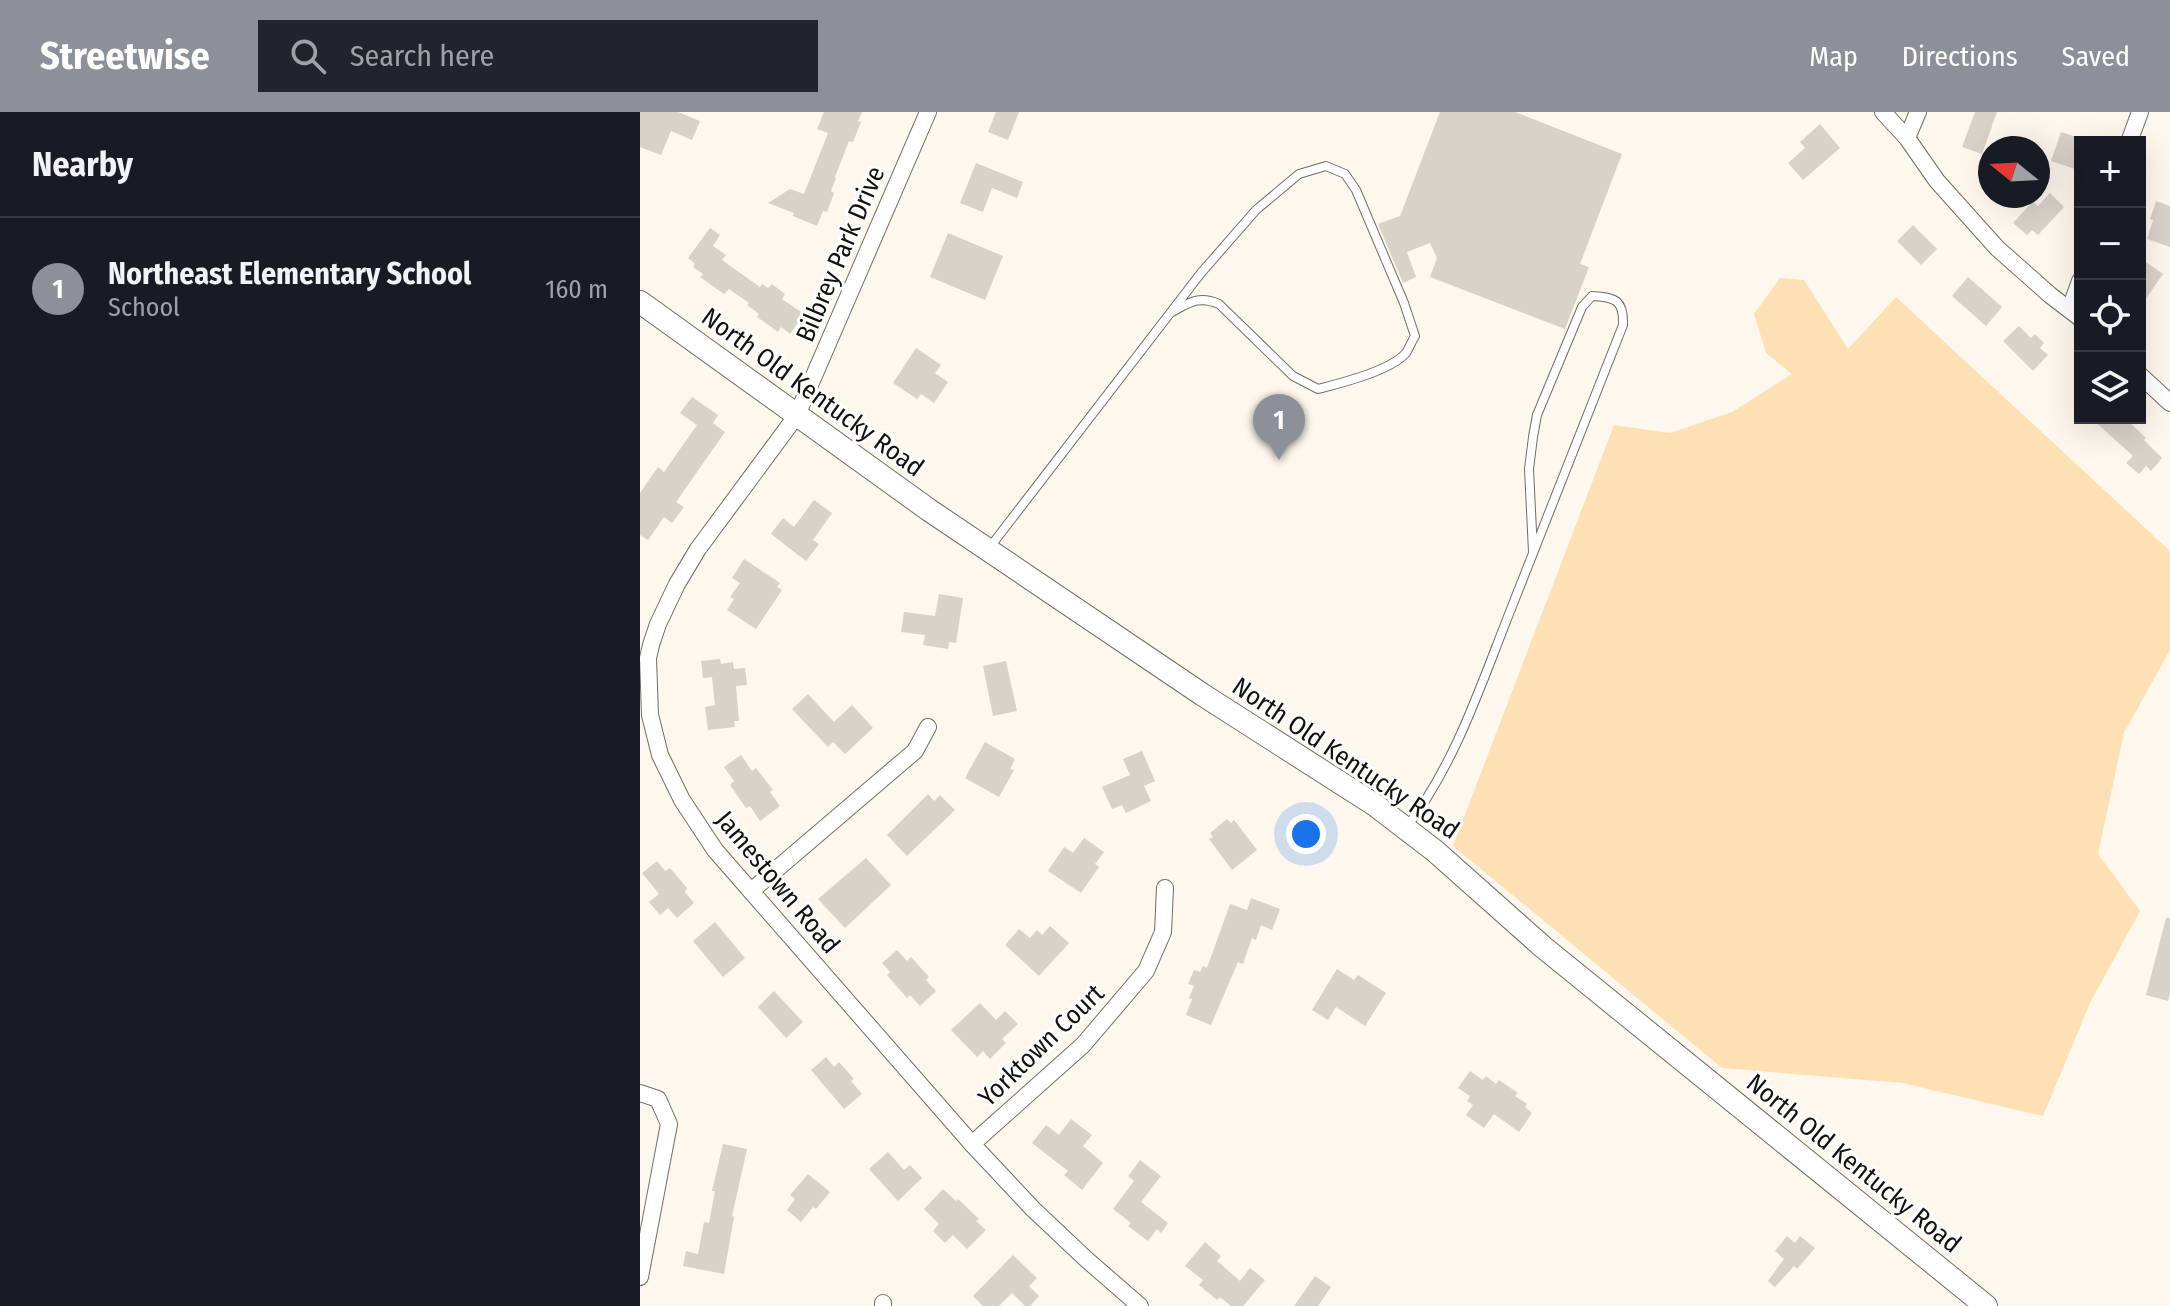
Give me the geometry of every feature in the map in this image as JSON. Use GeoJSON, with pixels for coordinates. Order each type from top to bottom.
{"type":"FeatureCollection","features":[{"type":"Feature","properties":{"kind":"street","name":"Bilbrey Park Drive"},"geometry":{"type":"LineString","coordinates":[[797,415],[928,112]]}},
{"type":"Feature","properties":{"kind":"street"},"geometry":{"type":"LineString","coordinates":[[1883,112],[1907,138],[1937,181],[1997,248],[2074,313]]}},
{"type":"Feature","properties":{"kind":"street"},"geometry":{"type":"LineString","coordinates":[[1907,138],[1918,112]]}},
{"type":"Feature","properties":{"kind":"street"},"geometry":{"type":"LineString","coordinates":[[2131,136],[2140,112]]}},
{"type":"Feature","properties":{"kind":"street","name":"North Old Kentucky Road"},"geometry":{"type":"LineString","coordinates":[[640,302],[929,510],[1203,695],[1375,805],[1435,851],[1543,947],[1986,1306]]}},
{"type":"Feature","properties":{"kind":"street"},"geometry":{"type":"LineString","coordinates":[[2146,381],[2170,403]]}},
{"type":"Feature","properties":{"kind":"street","name":"Jamestown Road"},"geometry":{"type":"LineString","coordinates":[[797,415],[698,549],[677,584],[644,658],[650,715],[660,755],[682,800],[707,838],[751,891],[972,1144],[1033,1209],[1140,1306]]}},
{"type":"Feature","properties":{"kind":"street"},"geometry":{"type":"LineString","coordinates":[[751,891],[915,751],[928,727]]}},
{"type":"Feature","properties":{"kind":"street","name":"Yorktown Court"},"geometry":{"type":"LineString","coordinates":[[972,1144],[1083,1045],[1146,971],[1163,932],[1165,888]]}},
{"type":"Feature","properties":{"kind":"street"},"geometry":{"type":"LineString","coordinates":[[640,1093],[658,1099],[669,1124],[640,1277]]}},
{"type":"Feature","properties":{"kind":"lane"},"geometry":{"type":"LineString","coordinates":[[988,549],[1170,313],[1256,210],[1299,174],[1326,166],[1345,174],[1356,190],[1415,336],[1405,354],[1388,364],[1360,378],[1318,389],[1293,376],[1219,304],[1206,299],[1191,302],[1170,313]]}},
{"type":"Feature","properties":{"kind":"lane"},"geometry":{"type":"LineString","coordinates":[[1405,828],[1424,805],[1461,736],[1623,325],[1623,311],[1617,302],[1608,297],[1592,296],[1582,307],[1537,415],[1529,469],[1533,552]]}},
{"type":"Feature","properties":{"kind":"shaded area"},"geometry":{"type":"Polygon","coordinates":[[[1780,278],[1804,280],[1848,349],[1896,297],[2170,551],[2170,650],[2124,733],[2098,854],[2140,911],[2090,1003],[2043,1116],[1903,1083],[1722,1068],[1453,846],[1614,425],[1670,433],[1732,412],[1792,374],[1766,353],[1754,314],[1780,278]]]}},
{"type":"Feature","properties":{"kind":"building"},"geometry":{"type":"Polygon","coordinates":[[[640,112],[678,112],[700,121],[692,140],[671,131],[661,155],[640,147],[640,112]]]}},
{"type":"Feature","properties":{"kind":"building"},"geometry":{"type":"Polygon","coordinates":[[[824,112],[862,112],[853,142],[849,141],[835,177],[831,191],[834,193],[827,212],[823,211],[817,226],[768,203],[790,189],[804,194],[828,133],[817,129],[824,112]]]}},
{"type":"Feature","properties":{"kind":"building"},"geometry":{"type":"Polygon","coordinates":[[[996,112],[1019,112],[1008,140],[988,132],[996,112]]]}},
{"type":"Feature","properties":{"kind":"building"},"geometry":{"type":"Polygon","coordinates":[[[1440,112],[1515,112],[1622,154],[1580,264],[1589,267],[1565,329],[1430,277],[1437,258],[1430,243],[1407,252],[1416,277],[1403,283],[1378,224],[1400,216],[1440,112]]]}},
{"type":"Feature","properties":{"kind":"building"},"geometry":{"type":"Polygon","coordinates":[[[1975,112],[1997,112],[1988,136],[1978,136],[1978,153],[1962,147],[1975,112]]]}},
{"type":"Feature","properties":{"kind":"building"},"geometry":{"type":"Polygon","coordinates":[[[1820,124],[1840,148],[1803,180],[1788,163],[1805,148],[1800,142],[1820,124]]]}},
{"type":"Feature","properties":{"kind":"building"},"geometry":{"type":"Polygon","coordinates":[[[2061,132],[2074,136],[2074,169],[2051,161],[2061,132]]]}},
{"type":"Feature","properties":{"kind":"building"},"geometry":{"type":"Polygon","coordinates":[[[976,163],[1023,182],[1017,198],[992,188],[983,212],[960,203],[976,163]]]}},
{"type":"Feature","properties":{"kind":"building"},"geometry":{"type":"Polygon","coordinates":[[[2050,193],[2064,207],[2038,235],[2032,230],[2027,235],[2013,223],[2027,208],[2050,208],[2050,193]]]}},
{"type":"Feature","properties":{"kind":"building"},"geometry":{"type":"Polygon","coordinates":[[[2156,201],[2170,206],[2170,247],[2147,239],[2156,201]]]}},
{"type":"Feature","properties":{"kind":"building"},"geometry":{"type":"Polygon","coordinates":[[[1913,225],[1937,249],[1921,265],[1897,241],[1913,225]]]}},
{"type":"Feature","properties":{"kind":"building"},"geometry":{"type":"Polygon","coordinates":[[[710,228],[720,235],[713,246],[726,255],[722,260],[760,287],[762,284],[768,288],[772,284],[785,294],[782,299],[804,314],[790,334],[781,327],[778,332],[757,317],[759,314],[747,305],[749,303],[729,289],[724,294],[700,277],[703,274],[693,267],[695,264],[688,258],[710,228]]]}},
{"type":"Feature","properties":{"kind":"building"},"geometry":{"type":"Polygon","coordinates":[[[948,233],[1003,256],[985,300],[930,277],[948,233]]]}},
{"type":"Feature","properties":{"kind":"building"},"geometry":{"type":"Polygon","coordinates":[[[2146,262],[2163,274],[2146,298],[2146,262]]]}},
{"type":"Feature","properties":{"kind":"building"},"geometry":{"type":"Polygon","coordinates":[[[1968,277],[2002,307],[1986,326],[1952,296],[1968,277]]]}},
{"type":"Feature","properties":{"kind":"building"},"geometry":{"type":"Polygon","coordinates":[[[2019,326],[2031,338],[2035,334],[2044,343],[2040,348],[2048,355],[2033,371],[2003,341],[2019,326]]]}},
{"type":"Feature","properties":{"kind":"building"},"geometry":{"type":"Polygon","coordinates":[[[916,348],[941,365],[935,373],[948,382],[934,403],[921,394],[917,399],[893,383],[916,348]]]}},
{"type":"Feature","properties":{"kind":"building"},"geometry":{"type":"Polygon","coordinates":[[[692,397],[718,415],[713,423],[725,432],[676,502],[684,507],[672,523],[664,517],[648,540],[640,535],[640,493],[658,467],[664,472],[697,425],[680,413],[692,397]]]}},
{"type":"Feature","properties":{"kind":"building"},"geometry":{"type":"Polygon","coordinates":[[[2098,424],[2131,424],[2162,458],[2151,471],[2146,466],[2139,474],[2126,463],[2133,456],[2098,424]]]}},
{"type":"Feature","properties":{"kind":"building"},"geometry":{"type":"Polygon","coordinates":[[[814,500],[832,513],[813,540],[819,544],[806,561],[771,534],[783,518],[794,527],[814,500]]]}},
{"type":"Feature","properties":{"kind":"building"},"geometry":{"type":"Polygon","coordinates":[[[744,559],[780,583],[777,587],[782,590],[756,629],[727,610],[734,599],[730,597],[740,583],[732,578],[744,559]]]}},
{"type":"Feature","properties":{"kind":"building"},"geometry":{"type":"Polygon","coordinates":[[[939,594],[963,598],[956,643],[949,642],[948,649],[923,645],[925,635],[901,632],[904,612],[935,616],[939,594]]]}},
{"type":"Feature","properties":{"kind":"building"},"geometry":{"type":"Polygon","coordinates":[[[720,659],[721,664],[733,662],[734,669],[745,668],[747,685],[736,686],[739,721],[734,721],[735,727],[708,730],[705,707],[715,705],[712,677],[703,678],[701,661],[720,659]]]}},
{"type":"Feature","properties":{"kind":"building"},"geometry":{"type":"Polygon","coordinates":[[[1006,661],[1017,711],[993,716],[983,666],[1006,661]]]}},
{"type":"Feature","properties":{"kind":"building"},"geometry":{"type":"Polygon","coordinates":[[[808,694],[834,722],[852,705],[873,728],[845,754],[833,742],[828,747],[792,709],[808,694]]]}},
{"type":"Feature","properties":{"kind":"building"},"geometry":{"type":"Polygon","coordinates":[[[985,742],[1015,759],[1010,769],[1014,770],[999,797],[965,778],[985,742]]]}},
{"type":"Feature","properties":{"kind":"building"},"geometry":{"type":"Polygon","coordinates":[[[1142,751],[1155,781],[1144,786],[1151,801],[1126,813],[1122,805],[1112,809],[1102,787],[1130,775],[1123,759],[1142,751]]]}},
{"type":"Feature","properties":{"kind":"building"},"geometry":{"type":"Polygon","coordinates":[[[741,755],[752,771],[756,768],[773,790],[770,792],[780,806],[760,821],[750,806],[746,808],[730,785],[734,781],[724,767],[741,755]]]}},
{"type":"Feature","properties":{"kind":"building"},"geometry":{"type":"Polygon","coordinates":[[[928,794],[934,801],[940,795],[955,810],[907,856],[887,835],[928,794]]]}},
{"type":"Feature","properties":{"kind":"building"},"geometry":{"type":"Polygon","coordinates":[[[1227,819],[1231,823],[1234,820],[1257,850],[1232,870],[1209,839],[1213,837],[1210,833],[1227,819]]]}},
{"type":"Feature","properties":{"kind":"building"},"geometry":{"type":"Polygon","coordinates":[[[1084,838],[1104,852],[1095,864],[1099,867],[1081,893],[1048,871],[1064,847],[1073,853],[1084,838]]]}},
{"type":"Feature","properties":{"kind":"building"},"geometry":{"type":"Polygon","coordinates":[[[866,858],[891,885],[845,928],[818,899],[866,858]]]}},
{"type":"Feature","properties":{"kind":"building"},"geometry":{"type":"Polygon","coordinates":[[[657,861],[665,871],[670,868],[687,888],[685,892],[694,903],[677,918],[668,908],[660,915],[649,902],[659,894],[642,873],[657,861]]]}},
{"type":"Feature","properties":{"kind":"building"},"geometry":{"type":"Polygon","coordinates":[[[1251,898],[1280,909],[1272,930],[1261,925],[1256,940],[1252,938],[1243,964],[1238,962],[1211,1025],[1186,1015],[1194,986],[1188,984],[1194,970],[1200,972],[1203,966],[1207,968],[1230,904],[1247,910],[1251,898]]]}},
{"type":"Feature","properties":{"kind":"building"},"geometry":{"type":"Polygon","coordinates":[[[2166,918],[2170,918],[2168,1001],[2146,995],[2166,918]]]}},
{"type":"Feature","properties":{"kind":"building"},"geometry":{"type":"Polygon","coordinates":[[[715,922],[745,958],[723,977],[693,941],[715,922]]]}},
{"type":"Feature","properties":{"kind":"building"},"geometry":{"type":"Polygon","coordinates":[[[1050,926],[1069,943],[1039,976],[1005,945],[1019,929],[1030,938],[1037,930],[1042,935],[1050,926]]]}},
{"type":"Feature","properties":{"kind":"building"},"geometry":{"type":"Polygon","coordinates":[[[897,950],[907,961],[911,957],[929,977],[926,980],[936,991],[920,1006],[910,995],[907,998],[887,975],[890,972],[882,963],[897,950]]]}},
{"type":"Feature","properties":{"kind":"building"},"geometry":{"type":"Polygon","coordinates":[[[1337,969],[1354,980],[1358,975],[1386,993],[1365,1026],[1336,1007],[1328,1020],[1312,1010],[1337,969]]]}},
{"type":"Feature","properties":{"kind":"building"},"geometry":{"type":"Polygon","coordinates":[[[774,991],[803,1022],[786,1038],[758,1007],[774,991]]]}},
{"type":"Feature","properties":{"kind":"building"},"geometry":{"type":"Polygon","coordinates":[[[980,1003],[996,1020],[1005,1011],[1018,1024],[1002,1039],[1006,1043],[990,1059],[983,1051],[977,1057],[951,1030],[980,1003]]]}},
{"type":"Feature","properties":{"kind":"building"},"geometry":{"type":"Polygon","coordinates":[[[826,1057],[834,1067],[839,1062],[862,1094],[844,1109],[811,1070],[826,1057]]]}},
{"type":"Feature","properties":{"kind":"building"},"geometry":{"type":"Polygon","coordinates":[[[1470,1071],[1483,1080],[1486,1076],[1496,1084],[1499,1080],[1518,1093],[1515,1096],[1527,1104],[1525,1107],[1532,1113],[1519,1132],[1494,1114],[1484,1128],[1466,1115],[1473,1105],[1467,1101],[1470,1096],[1458,1088],[1470,1071]]]}},
{"type":"Feature","properties":{"kind":"building"},"geometry":{"type":"Polygon","coordinates":[[[1071,1119],[1092,1135],[1083,1146],[1103,1163],[1082,1190],[1064,1175],[1068,1171],[1032,1143],[1046,1125],[1059,1135],[1071,1119]]]}},
{"type":"Feature","properties":{"kind":"building"},"geometry":{"type":"Polygon","coordinates":[[[723,1144],[747,1149],[732,1216],[724,1274],[683,1266],[686,1251],[698,1254],[704,1222],[709,1223],[715,1191],[712,1191],[723,1144]]]}},
{"type":"Feature","properties":{"kind":"building"},"geometry":{"type":"Polygon","coordinates":[[[888,1152],[904,1170],[910,1165],[922,1178],[898,1201],[869,1169],[888,1152]]]}},
{"type":"Feature","properties":{"kind":"building"},"geometry":{"type":"Polygon","coordinates":[[[1140,1160],[1161,1176],[1141,1202],[1168,1223],[1161,1233],[1157,1229],[1148,1241],[1128,1226],[1131,1223],[1113,1209],[1134,1181],[1128,1176],[1140,1160]]]}},
{"type":"Feature","properties":{"kind":"building"},"geometry":{"type":"Polygon","coordinates":[[[808,1174],[830,1192],[801,1222],[787,1210],[795,1199],[790,1195],[808,1174]]]}},
{"type":"Feature","properties":{"kind":"building"},"geometry":{"type":"Polygon","coordinates":[[[943,1189],[979,1219],[976,1221],[986,1230],[967,1249],[953,1235],[945,1243],[933,1231],[939,1224],[924,1209],[943,1189]]]}},
{"type":"Feature","properties":{"kind":"building"},"geometry":{"type":"Polygon","coordinates":[[[1787,1236],[1795,1243],[1800,1236],[1815,1248],[1797,1269],[1794,1266],[1775,1287],[1768,1281],[1784,1259],[1775,1251],[1787,1236]]]}},
{"type":"Feature","properties":{"kind":"building"},"geometry":{"type":"Polygon","coordinates":[[[1205,1242],[1221,1256],[1217,1261],[1240,1281],[1250,1268],[1265,1280],[1243,1306],[1231,1306],[1220,1297],[1217,1300],[1199,1285],[1203,1280],[1185,1266],[1205,1242]]]}},
{"type":"Feature","properties":{"kind":"building"},"geometry":{"type":"Polygon","coordinates":[[[1013,1255],[1037,1278],[1029,1286],[1039,1296],[1030,1306],[1025,1306],[1012,1293],[999,1306],[983,1306],[973,1296],[1013,1255]]]}},
{"type":"Feature","properties":{"kind":"building"},"geometry":{"type":"Polygon","coordinates":[[[1315,1276],[1331,1287],[1318,1306],[1294,1306],[1315,1276]]]}},
{"type":"Feature","properties":{"kind":"place","name":"Northeast Elementary School"},"geometry":{"type":"Point","coordinates":[1279,460]}}]}
